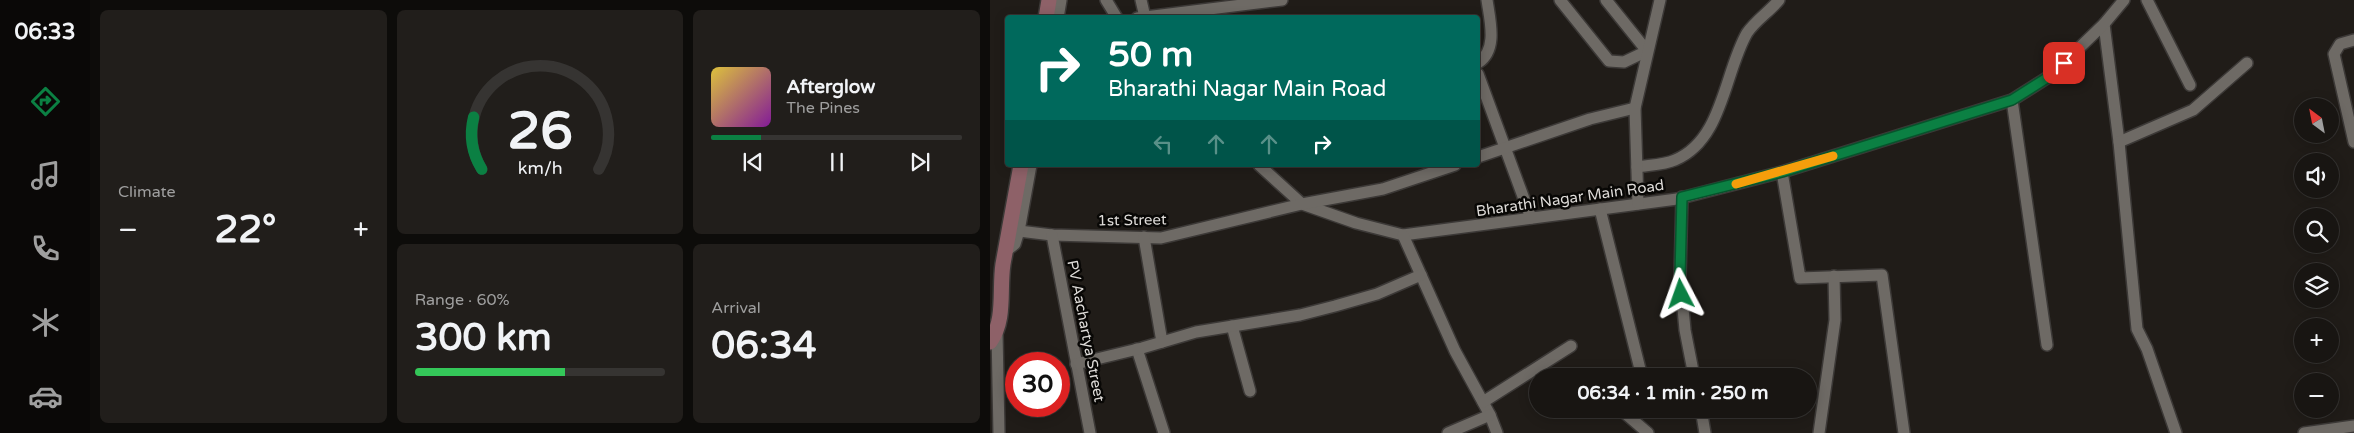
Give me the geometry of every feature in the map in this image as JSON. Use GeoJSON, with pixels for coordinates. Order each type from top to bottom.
{"type":"FeatureCollection","features":[{"type":"Feature","properties":{"kind":"street"},"geometry":{"type":"LineString","coordinates":[[1046,15],[1049,0]]}},
{"type":"Feature","properties":{"kind":"street"},"geometry":{"type":"LineString","coordinates":[[1058,15],[1061,0]]}},
{"type":"Feature","properties":{"kind":"street"},"geometry":{"type":"LineString","coordinates":[[1106,0],[1115,15]]}},
{"type":"Feature","properties":{"kind":"street"},"geometry":{"type":"LineString","coordinates":[[1141,15],[1142,0]]}},
{"type":"Feature","properties":{"kind":"street"},"geometry":{"type":"LineString","coordinates":[[1158,15],[1282,0]]}},
{"type":"Feature","properties":{"kind":"street"},"geometry":{"type":"LineString","coordinates":[[1480,62],[1488,53],[1491,39],[1487,0]]}},
{"type":"Feature","properties":{"kind":"street"},"geometry":{"type":"LineString","coordinates":[[1560,0],[1610,61],[1624,62],[1647,51]]}},
{"type":"Feature","properties":{"kind":"street"},"geometry":{"type":"LineString","coordinates":[[1606,0],[1647,51]]}},
{"type":"Feature","properties":{"kind":"street"},"geometry":{"type":"LineString","coordinates":[[1638,204],[1635,108],[1660,0]]}},
{"type":"Feature","properties":{"kind":"street"},"geometry":{"type":"LineString","coordinates":[[1637,167],[1673,161],[1693,151],[1708,128],[1727,88],[1735,61],[1748,32],[1780,0]]}},
{"type":"Feature","properties":{"kind":"street","name":"Bharathi Nagar Main Road"},"geometry":{"type":"LineString","coordinates":[[1302,204],[1356,223],[1403,235],[1682,197],[1782,172],[2012,100],[2050,76],[2104,24],[2124,0]]}},
{"type":"Feature","properties":{"kind":"street"},"geometry":{"type":"LineString","coordinates":[[2147,0],[2190,86]]}},
{"type":"Feature","properties":{"kind":"street"},"geometry":{"type":"LineString","coordinates":[[2104,24],[2119,142],[2137,329],[2147,349],[2176,433]]}},
{"type":"Feature","properties":{"kind":"street"},"geometry":{"type":"LineString","coordinates":[[2354,40],[2340,44],[2334,54],[2354,142]]}},
{"type":"Feature","properties":{"kind":"street"},"geometry":{"type":"LineString","coordinates":[[2119,142],[2193,110],[2247,63]]}},
{"type":"Feature","properties":{"kind":"street"},"geometry":{"type":"LineString","coordinates":[[1480,79],[1531,218]]}},
{"type":"Feature","properties":{"kind":"street"},"geometry":{"type":"LineString","coordinates":[[2012,100],[2047,346]]}},
{"type":"Feature","properties":{"kind":"street"},"geometry":{"type":"LineString","coordinates":[[1480,157],[1590,119],[1635,108]]}},
{"type":"Feature","properties":{"kind":"street"},"geometry":{"type":"LineString","coordinates":[[999,433],[993,337],[1002,301],[1003,266],[1021,167]]}},
{"type":"Feature","properties":{"kind":"street"},"geometry":{"type":"LineString","coordinates":[[1006,251],[1015,244],[1019,231],[1031,167]]}},
{"type":"Feature","properties":{"kind":"street"},"geometry":{"type":"LineString","coordinates":[[1261,167],[1302,204]]}},
{"type":"Feature","properties":{"kind":"street","name":"1st Street"},"geometry":{"type":"LineString","coordinates":[[1019,231],[1052,235],[1162,238],[1302,204],[1383,189],[1449,167]]}},
{"type":"Feature","properties":{"kind":"street"},"geometry":{"type":"LineString","coordinates":[[1782,172],[1800,278],[1882,275],[1904,433]]}},
{"type":"Feature","properties":{"kind":"street"},"geometry":{"type":"LineString","coordinates":[[1682,197],[1680,276],[1685,330],[1692,368]]}},
{"type":"Feature","properties":{"kind":"street"},"geometry":{"type":"LineString","coordinates":[[1600,209],[1640,368]]}},
{"type":"Feature","properties":{"kind":"street","name":"PV Aachartya Street"},"geometry":{"type":"LineString","coordinates":[[1052,235],[1090,433]]}},
{"type":"Feature","properties":{"kind":"street"},"geometry":{"type":"LineString","coordinates":[[1403,235],[1455,351],[1490,415],[1497,433]]}},
{"type":"Feature","properties":{"kind":"street"},"geometry":{"type":"LineString","coordinates":[[1144,237],[1162,342]]}},
{"type":"Feature","properties":{"kind":"street"},"geometry":{"type":"LineString","coordinates":[[1076,364],[1196,332],[1300,315],[1336,306],[1376,294],[1421,275]]}},
{"type":"Feature","properties":{"kind":"street"},"geometry":{"type":"LineString","coordinates":[[1819,433],[1835,320],[1834,276]]}},
{"type":"Feature","properties":{"kind":"street"},"geometry":{"type":"LineString","coordinates":[[1232,326],[1250,391]]}},
{"type":"Feature","properties":{"kind":"street"},"geometry":{"type":"LineString","coordinates":[[1483,402],[1571,346]]}},
{"type":"Feature","properties":{"kind":"street"},"geometry":{"type":"LineString","coordinates":[[1137,349],[1164,433]]}},
{"type":"Feature","properties":{"kind":"street"},"geometry":{"type":"LineString","coordinates":[[1448,433],[1490,415]]}},
{"type":"Feature","properties":{"kind":"street"},"geometry":{"type":"LineString","coordinates":[[1630,418],[1648,433]]}},
{"type":"Feature","properties":{"kind":"street"},"geometry":{"type":"LineString","coordinates":[[1703,418],[1706,433]]}},
{"type":"Feature","properties":{"kind":"street"},"geometry":{"type":"LineString","coordinates":[[2304,433],[2354,426]]}},
{"type":"Feature","properties":{"kind":"slow traffic"},"geometry":{"type":"LineString","coordinates":[[1736,184],[1833,156]]}},
{"type":"Feature","properties":{"kind":"route"},"geometry":{"type":"LineString","coordinates":[[1681,294],[1682,197],[1782,172],[2012,100],[2050,76],[2064,63]]}}]}
